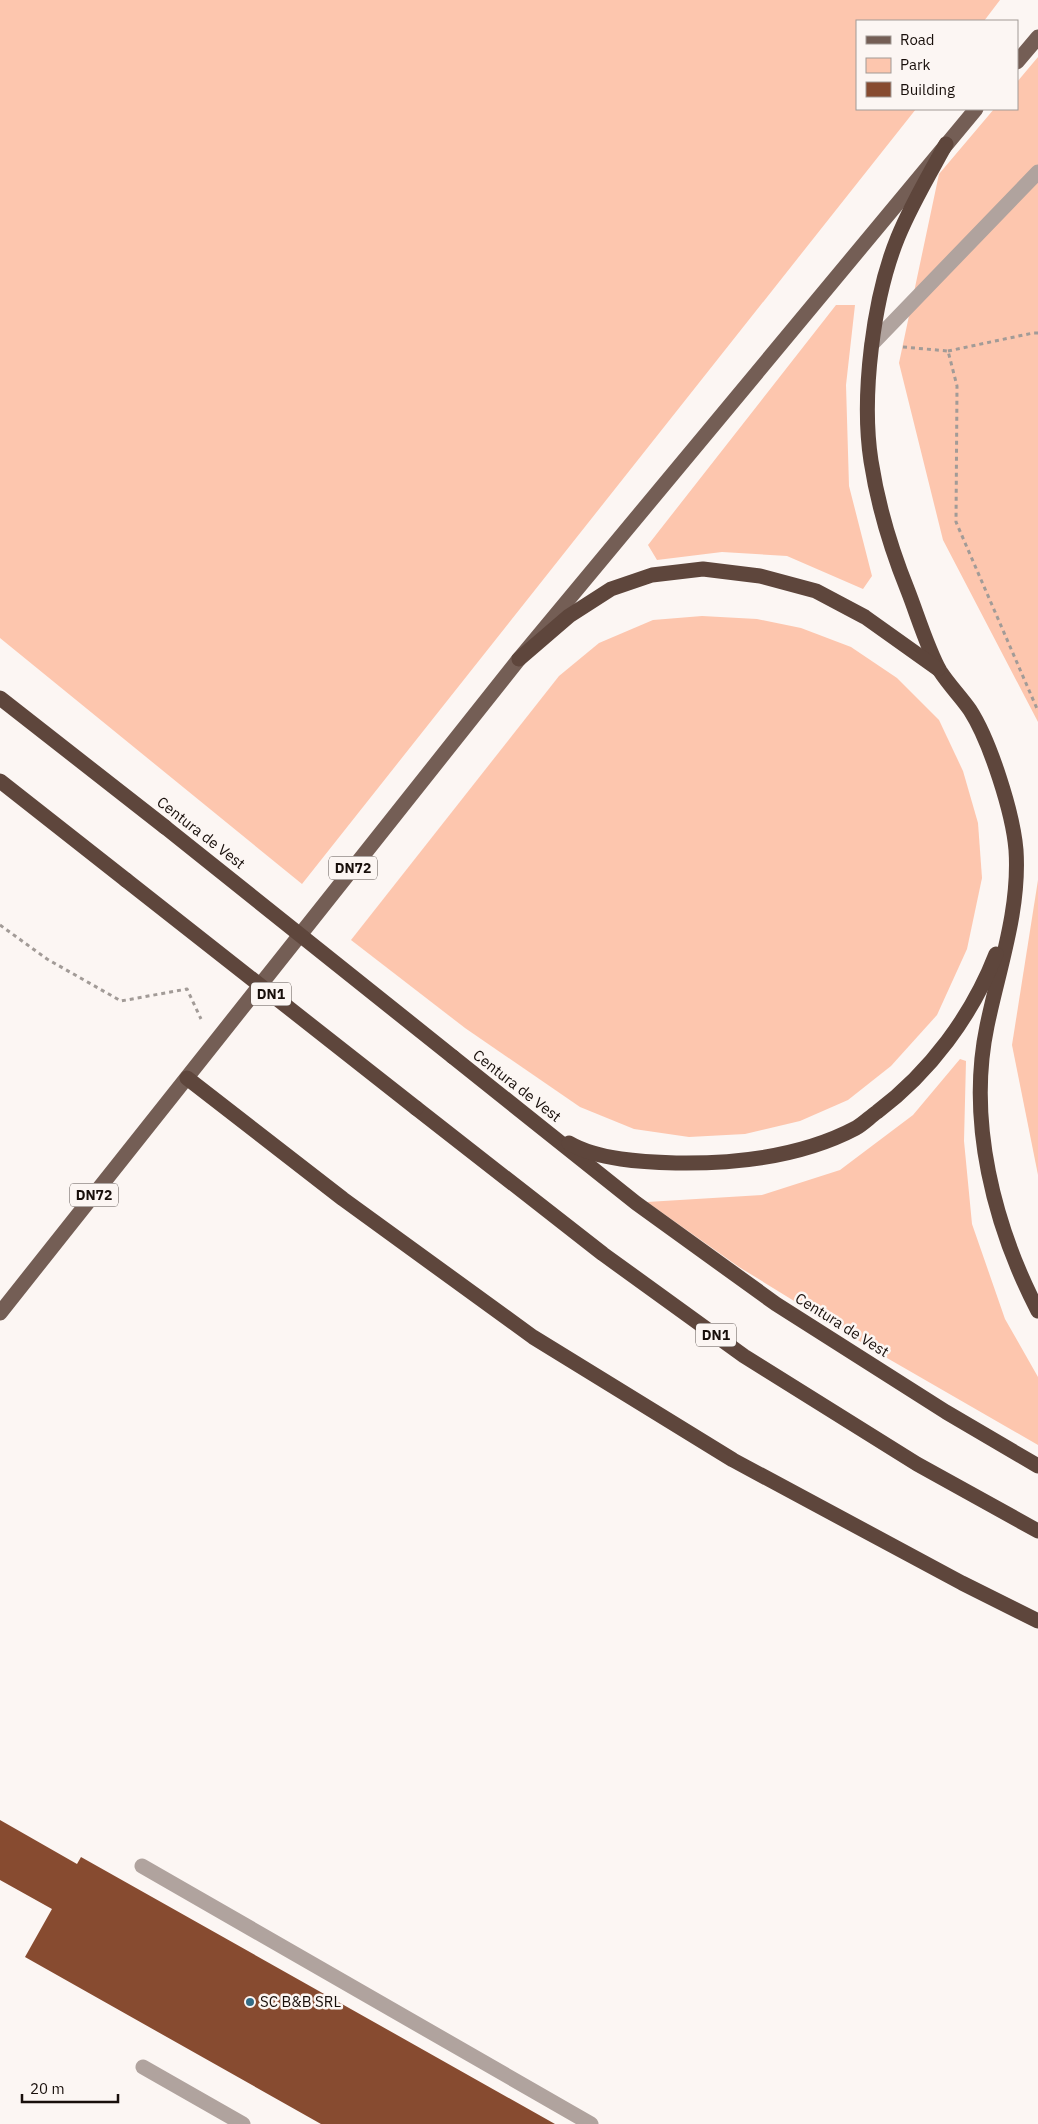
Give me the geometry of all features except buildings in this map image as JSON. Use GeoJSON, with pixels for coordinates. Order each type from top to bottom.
{"type":"FeatureCollection","features":[{"type":"Feature","properties":{"kind":"highway"},"geometry":{"type":"LineString","coordinates":[[946,144],[917,196],[897,239],[881,291],[872,344],[868,408],[870,459],[880,507],[902,575],[939,670],[971,713],[988,748],[1005,797],[1016,849],[1014,906],[986,1030],[981,1099],[984,1137],[992,1190],[1006,1238],[1038,1311]]}},
{"type":"Feature","properties":{"kind":"highway"},"geometry":{"type":"LineString","coordinates":[[519,658],[569,616],[611,589],[652,575],[703,569],[760,576],[816,591],[865,617],[939,670]]}},
{"type":"Feature","properties":{"kind":"highway","name":"Centura de Vest"},"geometry":{"type":"LineString","coordinates":[[0,698],[165,827],[636,1203],[776,1304],[946,1412],[1038,1466]]}},
{"type":"Feature","properties":{"kind":"highway","name":"DN1"},"geometry":{"type":"LineString","coordinates":[[0,782],[603,1254],[744,1356],[917,1464],[1038,1531]]}},
{"type":"Feature","properties":{"kind":"highway"},"geometry":{"type":"LineString","coordinates":[[536,1123],[574,1146],[610,1157],[706,1164],[758,1159],[808,1148],[856,1128],[897,1097],[933,1060],[961,1022],[987,978],[1014,906]]}},
{"type":"Feature","properties":{"kind":"highway"},"geometry":{"type":"LineString","coordinates":[[187,1078],[344,1199],[534,1337],[733,1460],[962,1583],[1038,1621]]}},
{"type":"Feature","properties":{"kind":"main road"},"geometry":{"type":"LineString","coordinates":[[1018,61],[1038,37]]}},
{"type":"Feature","properties":{"kind":"main road","name":"DN72"},"geometry":{"type":"LineString","coordinates":[[0,1312],[519,658],[975,110]]}},
{"type":"Feature","properties":{"kind":"lane"},"geometry":{"type":"LineString","coordinates":[[872,344],[1038,172]]}},
{"type":"Feature","properties":{"kind":"lane"},"geometry":{"type":"LineString","coordinates":[[142,1866],[591,2124]]}},
{"type":"Feature","properties":{"kind":"lane"},"geometry":{"type":"LineString","coordinates":[[143,2067],[242,2124]]}},
{"type":"Feature","properties":{"kind":"path"},"geometry":{"type":"LineString","coordinates":[[872,344],[948,351],[1038,333]]}},
{"type":"Feature","properties":{"kind":"path"},"geometry":{"type":"LineString","coordinates":[[948,351],[957,386],[956,522],[1038,711]]}},
{"type":"Feature","properties":{"kind":"path"},"geometry":{"type":"LineString","coordinates":[[0,925],[47,959],[120,1001],[187,989],[213,1044]]}},
{"type":"Feature","properties":{"kind":"green space"},"geometry":{"type":"Polygon","coordinates":[[[0,0],[1000,0],[985,20],[856,20],[856,110],[915,110],[302,884],[0,638],[0,0]]]}},
{"type":"Feature","properties":{"kind":"green space"},"geometry":{"type":"Polygon","coordinates":[[[1038,57],[1038,722],[943,540],[899,363],[939,174],[993,110],[1018,110],[1018,81],[1038,57]]]}},
{"type":"Feature","properties":{"kind":"green space"},"geometry":{"type":"Polygon","coordinates":[[[836,305],[855,305],[846,385],[849,486],[872,576],[863,589],[787,556],[722,552],[657,560],[648,545],[836,305]]]}},
{"type":"Feature","properties":{"kind":"green space"},"geometry":{"type":"Polygon","coordinates":[[[702,616],[757,619],[801,628],[851,647],[897,678],[939,720],[963,771],[978,823],[982,878],[967,949],[937,1015],[891,1066],[848,1100],[800,1121],[745,1134],[689,1137],[634,1129],[580,1107],[465,1028],[351,940],[559,676],[599,643],[653,620],[702,616]]]}},
{"type":"Feature","properties":{"kind":"green space"},"geometry":{"type":"Polygon","coordinates":[[[1038,880],[1038,1175],[1012,1045],[1038,880]]]}},
{"type":"Feature","properties":{"kind":"green space"},"geometry":{"type":"Polygon","coordinates":[[[960,1059],[966,1061],[964,1141],[972,1224],[1005,1319],[1038,1377],[1038,1445],[887,1358],[739,1267],[647,1202],[762,1195],[840,1170],[913,1115],[960,1059]]]}},
{"type":"Feature","properties":{"kind":"place","name":"SC B&B SRL"},"geometry":{"type":"Point","coordinates":[250,2002]}}]}
